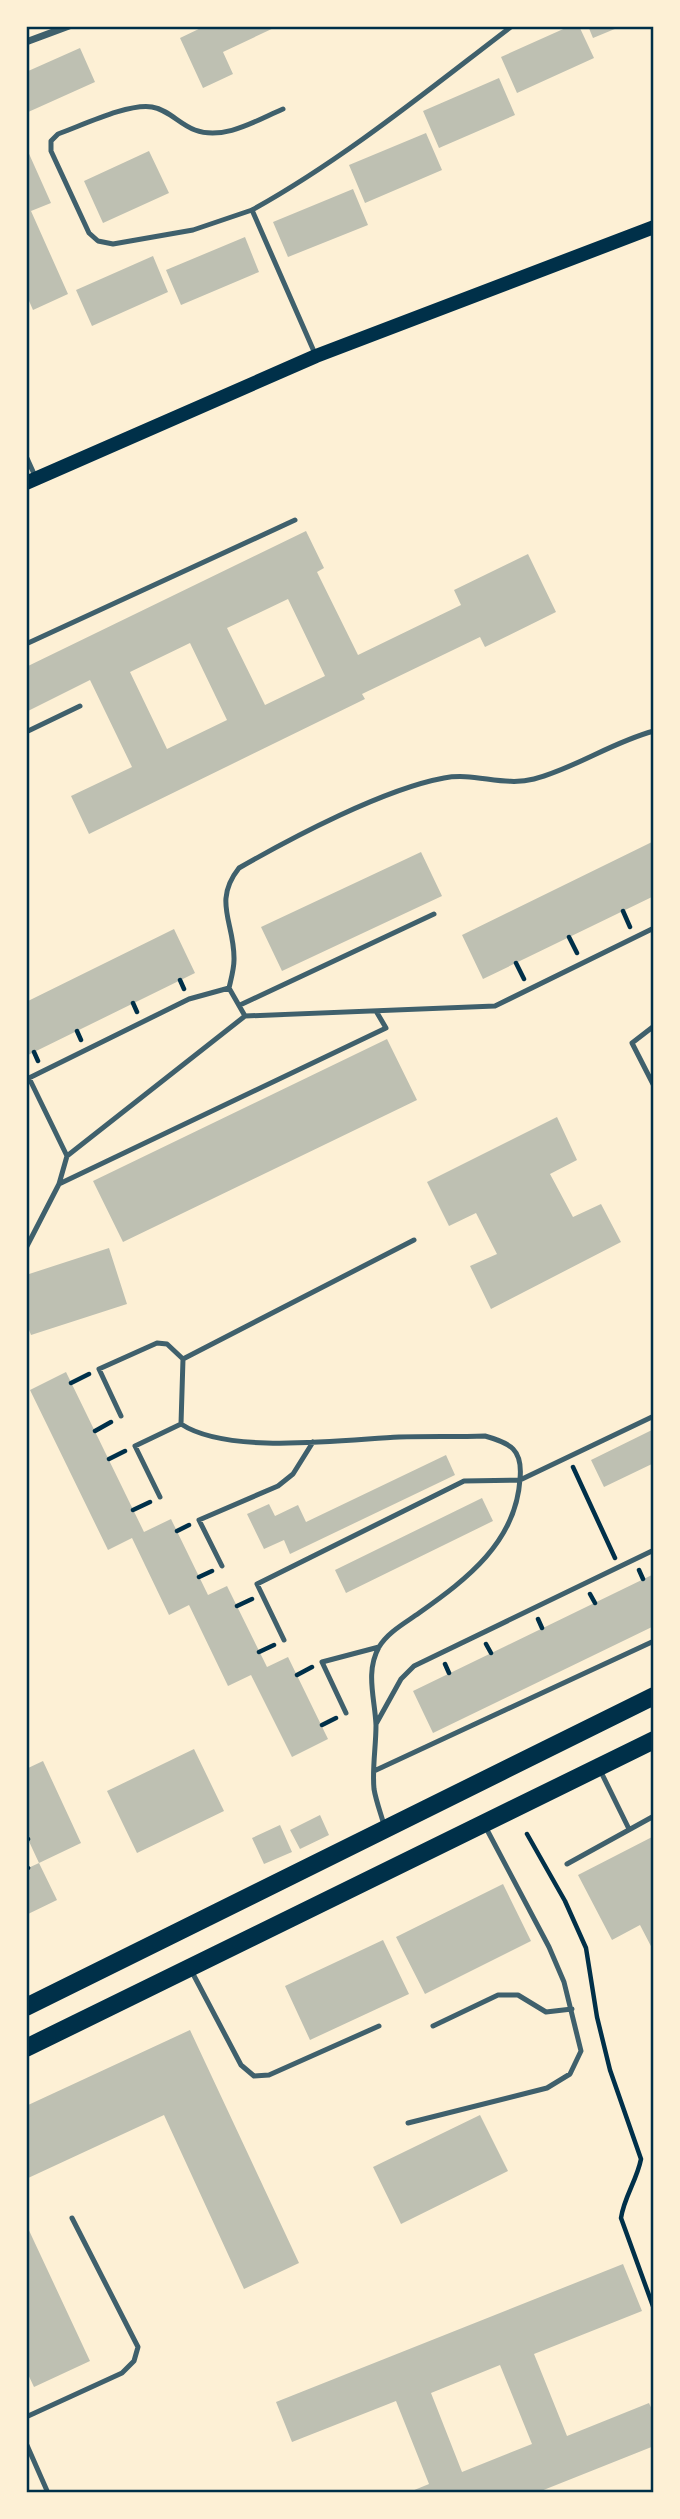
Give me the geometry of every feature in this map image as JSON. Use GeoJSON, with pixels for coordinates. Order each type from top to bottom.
{"type":"FeatureCollection","features":[{"type":"Feature","properties":{"kind":"main road"},"geometry":{"type":"LineString","coordinates":[[31,481],[316,356],[654,227]]}},
{"type":"Feature","properties":{"kind":"main road"},"geometry":{"type":"LineString","coordinates":[[26,2007],[386,1832],[654,1696]]}},
{"type":"Feature","properties":{"kind":"main road"},"geometry":{"type":"LineString","coordinates":[[26,2048],[599,1767],[645,1748],[654,1740]]}},
{"type":"Feature","properties":{"kind":"street"},"geometry":{"type":"LineString","coordinates":[[26,42],[69,26]]}},
{"type":"Feature","properties":{"kind":"lane"},"geometry":{"type":"LineString","coordinates":[[283,109],[232,131],[214,133],[195,130],[166,112],[137,107],[58,134],[51,141],[51,151],[89,233],[98,241],[113,244],[225,222],[281,195],[388,120],[512,26]]}},
{"type":"Feature","properties":{"kind":"lane"},"geometry":{"type":"LineString","coordinates":[[252,210],[316,356]]}},
{"type":"Feature","properties":{"kind":"lane"},"geometry":{"type":"LineString","coordinates":[[26,456],[31,481]]}},
{"type":"Feature","properties":{"kind":"lane"},"geometry":{"type":"LineString","coordinates":[[26,644],[295,520]]}},
{"type":"Feature","properties":{"kind":"lane"},"geometry":{"type":"LineString","coordinates":[[26,732],[80,706]]}},
{"type":"Feature","properties":{"kind":"lane"},"geometry":{"type":"LineString","coordinates":[[245,1016],[229,988],[234,958],[225,904],[227,883],[239,868],[344,814],[423,783],[447,777],[513,783],[536,779],[633,737],[654,732]]}},
{"type":"Feature","properties":{"kind":"lane"},"geometry":{"type":"LineString","coordinates":[[240,1005],[434,914]]}},
{"type":"Feature","properties":{"kind":"lane"},"geometry":{"type":"LineString","coordinates":[[26,1248],[59,1184],[67,1156],[245,1016],[495,1006],[654,928]]}},
{"type":"Feature","properties":{"kind":"lane"},"geometry":{"type":"LineString","coordinates":[[67,1156],[28,1079],[189,999],[229,988]]}},
{"type":"Feature","properties":{"kind":"lane"},"geometry":{"type":"LineString","coordinates":[[59,1184],[386,1028],[376,1011]]}},
{"type":"Feature","properties":{"kind":"lane"},"geometry":{"type":"LineString","coordinates":[[654,1026],[632,1044],[654,1086]]}},
{"type":"Feature","properties":{"kind":"lane"},"geometry":{"type":"LineString","coordinates":[[183,1359],[414,1240]]}},
{"type":"Feature","properties":{"kind":"lane"},"geometry":{"type":"LineString","coordinates":[[121,1416],[99,1369],[157,1343],[167,1344],[183,1359],[181,1424]]}},
{"type":"Feature","properties":{"kind":"lane"},"geometry":{"type":"LineString","coordinates":[[284,1640],[257,1584],[464,1480],[520,1480],[654,1416]]}},
{"type":"Feature","properties":{"kind":"lane"},"geometry":{"type":"LineString","coordinates":[[181,1424],[195,1433],[223,1440],[313,1442],[485,1436],[507,1442],[516,1451],[521,1463],[515,1508],[499,1542],[466,1580],[392,1632],[379,1647],[370,1673],[376,1726],[374,1791],[386,1832]]}},
{"type":"Feature","properties":{"kind":"lane"},"geometry":{"type":"LineString","coordinates":[[160,1497],[135,1446],[181,1424]]}},
{"type":"Feature","properties":{"kind":"lane"},"geometry":{"type":"LineString","coordinates":[[222,1566],[199,1520],[278,1486],[293,1474],[313,1442]]}},
{"type":"Feature","properties":{"kind":"lane"},"geometry":{"type":"LineString","coordinates":[[376,1726],[401,1679],[415,1666],[654,1550]]}},
{"type":"Feature","properties":{"kind":"lane"},"geometry":{"type":"LineString","coordinates":[[374,1771],[654,1641]]}},
{"type":"Feature","properties":{"kind":"lane"},"geometry":{"type":"LineString","coordinates":[[346,1713],[322,1662],[379,1647]]}},
{"type":"Feature","properties":{"kind":"lane"},"geometry":{"type":"LineString","coordinates":[[599,1767],[629,1829]]}},
{"type":"Feature","properties":{"kind":"lane"},"geometry":{"type":"LineString","coordinates":[[567,1864],[654,1816]]}},
{"type":"Feature","properties":{"kind":"lane"},"geometry":{"type":"LineString","coordinates":[[408,2123],[560,2082],[570,2074],[581,2051],[572,2009],[549,1947],[484,1824]]}},
{"type":"Feature","properties":{"kind":"lane"},"geometry":{"type":"LineString","coordinates":[[191,1969],[240,2065],[254,2076],[269,2075],[379,2026]]}},
{"type":"Feature","properties":{"kind":"lane"},"geometry":{"type":"LineString","coordinates":[[433,2026],[498,1995],[518,1995],[547,2011],[572,2009]]}},
{"type":"Feature","properties":{"kind":"lane"},"geometry":{"type":"LineString","coordinates":[[26,2417],[122,2373],[134,2361],[138,2347],[72,2218]]}},
{"type":"Feature","properties":{"kind":"lane"},"geometry":{"type":"LineString","coordinates":[[26,2443],[48,2493]]}},
{"type":"Feature","properties":{"kind":"path"},"geometry":{"type":"LineString","coordinates":[[568,1457],[619,1567]]}},
{"type":"Feature","properties":{"kind":"path"},"geometry":{"type":"LineString","coordinates":[[527,1834],[565,1901],[586,1948],[597,2017],[610,2070],[641,2159],[639,2171],[623,2203],[621,2218],[654,2309]]}},
{"type":"Feature","properties":{"kind":"building"},"geometry":{"type":"Polygon","coordinates":[[[205,26],[278,26],[223,52],[233,74],[203,88],[180,38],[205,26]]]}},
{"type":"Feature","properties":{"kind":"building"},"geometry":{"type":"Polygon","coordinates":[[[570,26],[579,26],[594,58],[517,93],[501,57],[570,26]]]}},
{"type":"Feature","properties":{"kind":"building"},"geometry":{"type":"Polygon","coordinates":[[[588,26],[622,26],[593,38],[588,26]]]}},
{"type":"Feature","properties":{"kind":"building"},"geometry":{"type":"Polygon","coordinates":[[[80,48],[95,82],[26,113],[26,72],[80,48]]]}},
{"type":"Feature","properties":{"kind":"building"},"geometry":{"type":"Polygon","coordinates":[[[499,78],[515,115],[439,148],[423,111],[499,78]]]}},
{"type":"Feature","properties":{"kind":"building"},"geometry":{"type":"Polygon","coordinates":[[[426,133],[442,170],[365,203],[349,165],[426,133]]]}},
{"type":"Feature","properties":{"kind":"building"},"geometry":{"type":"Polygon","coordinates":[[[26,147],[51,203],[31,211],[68,294],[33,310],[26,294],[26,147]]]}},
{"type":"Feature","properties":{"kind":"building"},"geometry":{"type":"Polygon","coordinates":[[[149,151],[169,193],[103,223],[84,181],[149,151]]]}},
{"type":"Feature","properties":{"kind":"building"},"geometry":{"type":"Polygon","coordinates":[[[353,189],[368,225],[288,257],[273,222],[353,189]]]}},
{"type":"Feature","properties":{"kind":"building"},"geometry":{"type":"Polygon","coordinates":[[[245,237],[259,272],[181,305],[166,270],[245,237]]]}},
{"type":"Feature","properties":{"kind":"building"},"geometry":{"type":"Polygon","coordinates":[[[153,256],[168,292],[92,326],[76,290],[153,256]]]}},
{"type":"Feature","properties":{"kind":"building"},"geometry":{"type":"Polygon","coordinates":[[[306,531],[324,568],[317,572],[358,655],[461,605],[454,590],[528,554],[556,612],[485,647],[480,637],[362,694],[365,699],[89,834],[71,796],[132,767],[90,680],[26,712],[26,667],[306,531]],[[288,599],[227,628],[265,705],[325,676],[288,599]],[[190,643],[130,672],[167,749],[227,720],[190,643]]]}},
{"type":"Feature","properties":{"kind":"building"},"geometry":{"type":"Polygon","coordinates":[[[654,841],[654,896],[483,979],[462,935],[654,841]]]}},
{"type":"Feature","properties":{"kind":"building"},"geometry":{"type":"Polygon","coordinates":[[[421,852],[442,896],[282,971],[261,927],[421,852]]]}},
{"type":"Feature","properties":{"kind":"building"},"geometry":{"type":"Polygon","coordinates":[[[174,929],[195,973],[26,1056],[26,1002],[174,929]]]}},
{"type":"Feature","properties":{"kind":"building"},"geometry":{"type":"Polygon","coordinates":[[[387,1039],[417,1100],[123,1242],[93,1181],[387,1039]]]}},
{"type":"Feature","properties":{"kind":"building"},"geometry":{"type":"Polygon","coordinates":[[[557,1117],[577,1160],[550,1174],[573,1217],[601,1204],[621,1242],[491,1309],[470,1266],[497,1254],[476,1213],[449,1226],[427,1182],[557,1117]]]}},
{"type":"Feature","properties":{"kind":"building"},"geometry":{"type":"Polygon","coordinates":[[[109,1248],[127,1304],[31,1335],[26,1322],[26,1275],[109,1248]]]}},
{"type":"Feature","properties":{"kind":"building"},"geometry":{"type":"Polygon","coordinates":[[[66,1372],[144,1532],[171,1519],[208,1595],[227,1586],[267,1667],[288,1657],[328,1739],[292,1757],[251,1675],[228,1686],[189,1605],[169,1615],[132,1538],[108,1550],[30,1390],[66,1372]]]}},
{"type":"Feature","properties":{"kind":"building"},"geometry":{"type":"Polygon","coordinates":[[[654,1429],[654,1463],[604,1487],[591,1460],[654,1429]]]}},
{"type":"Feature","properties":{"kind":"building"},"geometry":{"type":"Polygon","coordinates":[[[446,1455],[455,1475],[290,1554],[284,1540],[264,1549],[247,1514],[269,1504],[275,1516],[298,1505],[306,1522],[446,1455]]]}},
{"type":"Feature","properties":{"kind":"building"},"geometry":{"type":"Polygon","coordinates":[[[482,1498],[493,1521],[346,1593],[335,1570],[482,1498]]]}},
{"type":"Feature","properties":{"kind":"building"},"geometry":{"type":"Polygon","coordinates":[[[654,1574],[654,1626],[433,1733],[413,1691],[654,1574]]]}},
{"type":"Feature","properties":{"kind":"building"},"geometry":{"type":"Polygon","coordinates":[[[194,1749],[224,1811],[137,1853],[107,1791],[194,1749]]]}},
{"type":"Feature","properties":{"kind":"building"},"geometry":{"type":"Polygon","coordinates":[[[43,1761],[81,1843],[39,1863],[26,1835],[26,1769],[43,1761]]]}},
{"type":"Feature","properties":{"kind":"building"},"geometry":{"type":"Polygon","coordinates":[[[320,1815],[329,1835],[300,1849],[290,1830],[320,1815]]]}},
{"type":"Feature","properties":{"kind":"building"},"geometry":{"type":"Polygon","coordinates":[[[280,1825],[292,1852],[264,1864],[252,1838],[280,1825]]]}},
{"type":"Feature","properties":{"kind":"building"},"geometry":{"type":"Polygon","coordinates":[[[654,1836],[654,1952],[640,1925],[612,1940],[578,1875],[654,1836]]]}},
{"type":"Feature","properties":{"kind":"building"},"geometry":{"type":"Polygon","coordinates":[[[39,1863],[57,1900],[26,1915],[26,1869],[39,1863]]]}},
{"type":"Feature","properties":{"kind":"building"},"geometry":{"type":"Polygon","coordinates":[[[503,1884],[531,1941],[425,1994],[396,1937],[503,1884]]]}},
{"type":"Feature","properties":{"kind":"building"},"geometry":{"type":"Polygon","coordinates":[[[383,1940],[409,1994],[310,2040],[285,1986],[383,1940]]]}},
{"type":"Feature","properties":{"kind":"building"},"geometry":{"type":"Polygon","coordinates":[[[190,2030],[299,2263],[244,2289],[164,2115],[26,2179],[26,2106],[190,2030]]]}},
{"type":"Feature","properties":{"kind":"building"},"geometry":{"type":"Polygon","coordinates":[[[480,2115],[508,2171],[401,2224],[373,2167],[480,2115]]]}},
{"type":"Feature","properties":{"kind":"building"},"geometry":{"type":"Polygon","coordinates":[[[26,2224],[90,2361],[34,2387],[26,2370],[26,2224]]]}},
{"type":"Feature","properties":{"kind":"building"},"geometry":{"type":"Polygon","coordinates":[[[623,2264],[642,2311],[534,2354],[567,2436],[649,2403],[654,2414],[654,2446],[536,2493],[407,2493],[429,2484],[396,2401],[292,2442],[276,2402],[623,2264]],[[500,2365],[431,2393],[462,2472],[532,2444],[500,2365]]]}}]}
